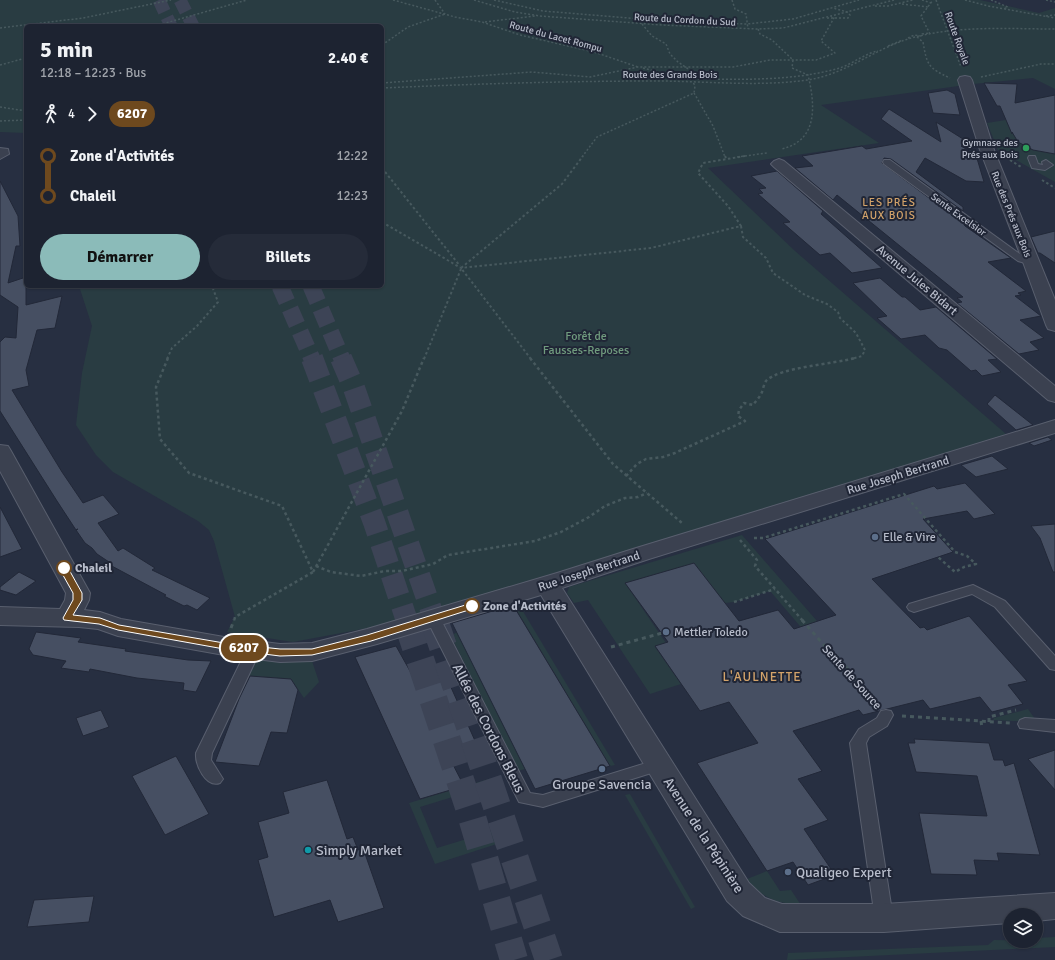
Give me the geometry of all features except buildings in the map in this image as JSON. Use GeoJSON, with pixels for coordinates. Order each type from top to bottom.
{"type":"FeatureCollection","features":[{"type":"Feature","properties":{"kind":"street","name":"Rue des Prés aux Bois"},"geometry":{"type":"LineString","coordinates":[[960,81],[1032,262],[1055,325]]}},
{"type":"Feature","properties":{"kind":"street","name":"Avenue Jules Bidart"},"geometry":{"type":"LineString","coordinates":[[778,155],[1055,396]]}},
{"type":"Feature","properties":{"kind":"street","name":"Rue Joseph Bertrand"},"geometry":{"type":"LineString","coordinates":[[0,616],[68,618],[100,621],[118,627],[224,646],[280,653],[312,652],[368,638],[547,584],[1055,426]]}},
{"type":"Feature","properties":{"kind":"street"},"geometry":{"type":"LineString","coordinates":[[0,451],[78,593],[77,600],[68,618]]}},
{"type":"Feature","properties":{"kind":"street","name":"Avenue de la Pépinière"},"geometry":{"type":"LineString","coordinates":[[547,584],[738,892],[754,907],[780,918],[884,918],[979,913],[1055,906]]}},
{"type":"Feature","properties":{"kind":"lane"},"geometry":{"type":"LineString","coordinates":[[0,150],[5,151],[5,154],[0,157]]}},
{"type":"Feature","properties":{"kind":"lane"},"geometry":{"type":"LineString","coordinates":[[1032,158],[1035,166],[1045,168],[1049,165],[1046,162]]}},
{"type":"Feature","properties":{"kind":"lane","name":"Sente Excelsior"},"geometry":{"type":"LineString","coordinates":[[887,162],[1022,260],[1032,262]]}},
{"type":"Feature","properties":{"kind":"lane"},"geometry":{"type":"LineString","coordinates":[[914,607],[973,589],[1000,604],[1055,665]]}},
{"type":"Feature","properties":{"kind":"lane","name":"Allée des Cordons Bleus"},"geometry":{"type":"LineString","coordinates":[[433,618],[525,798],[543,801],[659,765]]}},
{"type":"Feature","properties":{"kind":"lane"},"geometry":{"type":"LineString","coordinates":[[215,779],[203,762],[204,753],[254,649]]}},
{"type":"Feature","properties":{"kind":"lane"},"geometry":{"type":"LineString","coordinates":[[884,918],[858,743],[864,733],[882,722],[886,715]]}},
{"type":"Feature","properties":{"kind":"lane"},"geometry":{"type":"LineString","coordinates":[[1025,724],[1055,726]]}},
{"type":"Feature","properties":{"kind":"path"},"geometry":{"type":"LineString","coordinates":[[33,24],[83,18],[171,0]]}},
{"type":"Feature","properties":{"kind":"path"},"geometry":{"type":"LineString","coordinates":[[163,24],[247,0]]}},
{"type":"Feature","properties":{"kind":"path","name":"Route du Lacet Rompu"},"geometry":{"type":"LineString","coordinates":[[393,0],[482,22],[520,35],[594,52],[638,67],[694,81]]}},
{"type":"Feature","properties":{"kind":"path"},"geometry":{"type":"LineString","coordinates":[[384,44],[408,27],[445,14],[435,0]]}},
{"type":"Feature","properties":{"kind":"path","name":"Route du Cordon du Sud"},"geometry":{"type":"LineString","coordinates":[[474,0],[500,8],[540,16],[642,24],[748,29],[784,28],[894,0]]}},
{"type":"Feature","properties":{"kind":"path"},"geometry":{"type":"LineString","coordinates":[[494,0],[543,12],[678,22],[748,24],[793,19],[859,0]]}},
{"type":"Feature","properties":{"kind":"path"},"geometry":{"type":"LineString","coordinates":[[732,0],[735,9],[746,14],[748,29]]}},
{"type":"Feature","properties":{"kind":"path"},"geometry":{"type":"LineString","coordinates":[[869,7],[888,6],[913,0]]}},
{"type":"Feature","properties":{"kind":"path"},"geometry":{"type":"LineString","coordinates":[[922,0],[931,3]]}},
{"type":"Feature","properties":{"kind":"path"},"geometry":{"type":"LineString","coordinates":[[929,34],[921,16],[933,0]]}},
{"type":"Feature","properties":{"kind":"path","name":"Route Royale"},"geometry":{"type":"LineString","coordinates":[[936,0],[949,32],[960,81]]}},
{"type":"Feature","properties":{"kind":"path"},"geometry":{"type":"LineString","coordinates":[[965,0],[1003,9],[1055,18]]}},
{"type":"Feature","properties":{"kind":"path"},"geometry":{"type":"LineString","coordinates":[[994,0],[991,0],[1008,6],[1003,9]]}},
{"type":"Feature","properties":{"kind":"path"},"geometry":{"type":"LineString","coordinates":[[1046,0],[1055,2]]}},
{"type":"Feature","properties":{"kind":"path"},"geometry":{"type":"LineString","coordinates":[[888,2],[928,7]]}},
{"type":"Feature","properties":{"kind":"path"},"geometry":{"type":"LineString","coordinates":[[824,18],[848,18],[850,15],[847,12],[832,7]]}},
{"type":"Feature","properties":{"kind":"path"},"geometry":{"type":"LineString","coordinates":[[1043,16],[1055,15]]}},
{"type":"Feature","properties":{"kind":"path"},"geometry":{"type":"LineString","coordinates":[[482,22],[540,16]]}},
{"type":"Feature","properties":{"kind":"path"},"geometry":{"type":"LineString","coordinates":[[384,83],[532,72],[590,77],[638,67],[733,67],[770,60],[816,60],[835,53],[821,41],[834,18]]}},
{"type":"Feature","properties":{"kind":"path"},"geometry":{"type":"LineString","coordinates":[[642,24],[657,41],[666,44],[667,51],[685,68],[697,75],[694,81],[694,93],[713,126],[726,158]]}},
{"type":"Feature","properties":{"kind":"path"},"geometry":{"type":"LineString","coordinates":[[0,28],[24,25]]}},
{"type":"Feature","properties":{"kind":"path"},"geometry":{"type":"LineString","coordinates":[[758,29],[760,34],[772,40],[794,60]]}},
{"type":"Feature","properties":{"kind":"path","name":"Route des Grands Bois"},"geometry":{"type":"LineString","coordinates":[[384,88],[502,83],[694,81],[779,82],[810,80],[842,70],[880,51],[929,34],[976,29],[1055,29]]}},
{"type":"Feature","properties":{"kind":"path"},"geometry":{"type":"LineString","coordinates":[[694,81],[731,78],[778,78],[808,75],[838,69],[841,66],[851,63],[855,59],[864,57],[869,53],[880,51],[893,43],[914,35],[921,36]]}},
{"type":"Feature","properties":{"kind":"path"},"geometry":{"type":"LineString","coordinates":[[917,37],[923,42],[926,61],[937,72],[960,81],[1041,64],[1055,64]]}},
{"type":"Feature","properties":{"kind":"path"},"geometry":{"type":"LineString","coordinates":[[0,65],[24,59]]}},
{"type":"Feature","properties":{"kind":"path"},"geometry":{"type":"LineString","coordinates":[[626,476],[637,464],[646,459],[663,458],[745,422],[738,416],[739,410],[744,403],[753,405],[761,394],[766,381],[779,373],[811,366],[842,362],[862,356],[865,350],[856,333],[840,318],[838,312],[827,304],[805,294],[773,273],[772,267],[760,251],[743,237],[741,226],[728,206],[698,172],[703,163],[726,158],[766,153],[778,155],[796,144],[804,135],[812,121],[813,98],[808,75],[792,68],[794,60]]}},
{"type":"Feature","properties":{"kind":"path"},"geometry":{"type":"LineString","coordinates":[[224,646],[235,618],[312,572],[316,566],[402,411],[462,268],[562,184],[597,137],[694,93]]}},
{"type":"Feature","properties":{"kind":"path"},"geometry":{"type":"LineString","coordinates":[[0,107],[24,110]]}},
{"type":"Feature","properties":{"kind":"path"},"geometry":{"type":"LineString","coordinates":[[0,121],[24,120]]}},
{"type":"Feature","properties":{"kind":"path"},"geometry":{"type":"LineString","coordinates":[[384,170],[462,268],[493,311],[612,464],[698,536]]}},
{"type":"Feature","properties":{"kind":"path"},"geometry":{"type":"LineString","coordinates":[[384,223],[462,268],[651,248],[741,226]]}},
{"type":"Feature","properties":{"kind":"path"},"geometry":{"type":"LineString","coordinates":[[213,288],[218,302],[197,326],[172,348],[156,387],[160,439],[189,473],[282,506],[312,572]]}},
{"type":"Feature","properties":{"kind":"path"},"geometry":{"type":"LineString","coordinates":[[316,566],[331,572],[361,576],[385,570],[402,570],[433,564],[448,555],[535,541],[561,532],[589,518],[605,506],[625,498],[638,497],[647,493]]}},
{"type":"Feature","properties":{"kind":"path"},"geometry":{"type":"LineString","coordinates":[[763,538],[904,494],[955,552],[967,556],[976,564],[964,567],[955,572],[938,557]]}},
{"type":"Feature","properties":{"kind":"path","name":"Sente de Source"},"geometry":{"type":"LineString","coordinates":[[729,527],[757,560],[755,566],[830,652],[838,657],[886,715],[1025,724]]}},
{"type":"Feature","properties":{"kind":"path"},"geometry":{"type":"LineString","coordinates":[[734,602],[775,589]]}},
{"type":"Feature","properties":{"kind":"path"},"geometry":{"type":"LineString","coordinates":[[606,649],[666,632]]}},
{"type":"Feature","properties":{"kind":"path"},"geometry":{"type":"LineString","coordinates":[[989,722],[989,717],[1019,710]]}},
{"type":"Feature","properties":{"kind":"path"},"geometry":{"type":"LineString","coordinates":[[981,721],[982,728]]}},
{"type":"Feature","properties":{"kind":"green space","name":"Forêt de Fausses-Reposes"},"geometry":{"type":"Polygon","coordinates":[[[0,0],[980,0],[1039,13],[1055,8],[1055,89],[1033,78],[973,84],[821,105],[879,143],[708,168],[795,251],[1006,434],[813,495],[379,626],[293,642],[227,632],[235,617],[214,541],[209,530],[198,521],[113,472],[96,455],[76,425],[82,373],[92,326],[80,288],[384,288],[384,24],[24,24],[24,133],[0,132],[0,0]]]}},
{"type":"Feature","properties":{"kind":"green space","name":"Gymnase des Prés aux Bois"},"geometry":{"type":"Polygon","coordinates":[[[1055,112],[1055,182],[998,150],[987,123],[1055,112]]]}},
{"type":"Feature","properties":{"kind":"green space"},"geometry":{"type":"Polygon","coordinates":[[[742,535],[865,679],[870,708],[770,591],[734,602],[725,603],[625,583],[666,643],[655,647],[681,684],[650,694],[588,600],[574,603],[567,593],[569,587],[742,535]]]}},
{"type":"Feature","properties":{"kind":"green space"},"geometry":{"type":"Polygon","coordinates":[[[518,603],[615,765],[610,766],[513,604],[518,603]]]}},
{"type":"Feature","properties":{"kind":"green space"},"geometry":{"type":"Polygon","coordinates":[[[457,632],[525,769],[517,771],[452,638],[457,632]]]}},
{"type":"Feature","properties":{"kind":"green space"},"geometry":{"type":"Polygon","coordinates":[[[255,659],[282,662],[312,661],[319,682],[304,698],[291,679],[248,676],[255,659]]]}},
{"type":"Feature","properties":{"kind":"green space"},"geometry":{"type":"Polygon","coordinates":[[[1028,709],[1035,719],[1055,720],[1055,723],[993,720],[994,718],[1028,709]]]}},
{"type":"Feature","properties":{"kind":"green space"},"geometry":{"type":"Polygon","coordinates":[[[492,778],[495,784],[420,807],[437,848],[506,827],[512,839],[435,864],[409,803],[492,778]]]}},
{"type":"Feature","properties":{"kind":"green space"},"geometry":{"type":"Polygon","coordinates":[[[630,794],[695,907],[691,909],[625,795],[630,794]]]}},
{"type":"Feature","properties":{"kind":"green space"},"geometry":{"type":"Polygon","coordinates":[[[767,871],[780,891],[791,890],[801,905],[784,903],[771,899],[753,886],[747,879],[767,871]]]}},
{"type":"Feature","properties":{"kind":"green space"},"geometry":{"type":"Polygon","coordinates":[[[1055,937],[1055,947],[1043,948],[1043,938],[1055,937]]]}},
{"type":"Feature","properties":{"kind":"green space"},"geometry":{"type":"Polygon","coordinates":[[[994,940],[1003,940],[1003,948],[1034,948],[787,960],[788,953],[988,945],[994,940]]]}},
{"type":"Feature","properties":{"kind":"tunnel"},"geometry":{"type":"LineString","coordinates":[[159,0],[170,24]]}},
{"type":"Feature","properties":{"kind":"tunnel"},"geometry":{"type":"LineString","coordinates":[[180,0],[192,24]]}},
{"type":"Feature","properties":{"kind":"tunnel"},"geometry":{"type":"LineString","coordinates":[[281,288],[312,359]]}},
{"type":"Feature","properties":{"kind":"tunnel"},"geometry":{"type":"LineString","coordinates":[[312,288],[342,359]]}},
{"type":"Feature","properties":{"kind":"tunnel"},"geometry":{"type":"LineString","coordinates":[[312,358],[374,522],[407,621]]}},
{"type":"Feature","properties":{"kind":"tunnel"},"geometry":{"type":"LineString","coordinates":[[341,358],[354,388],[435,621]]}},
{"type":"Feature","properties":{"kind":"tunnel"},"geometry":{"type":"LineString","coordinates":[[407,620],[469,807],[514,960]]}},
{"type":"Feature","properties":{"kind":"tunnel"},"geometry":{"type":"LineString","coordinates":[[434,620],[549,960]]}},
{"type":"Feature","properties":{"kind":"bus line","name":"6207"},"geometry":{"type":"LineString","coordinates":[[64,568],[78,593],[77,600],[68,618],[100,621],[118,627],[224,646],[280,653],[312,652],[368,638],[472,606]]}},
{"type":"Feature","properties":{"kind":"place","name":"Gymnase des Prés aux Bois"},"geometry":{"type":"Point","coordinates":[1026,148]}},
{"type":"Feature","properties":{"kind":"place","name":"Elle & Vire"},"geometry":{"type":"Point","coordinates":[875,537]}},
{"type":"Feature","properties":{"kind":"place","name":"Chaleil"},"geometry":{"type":"Point","coordinates":[64,568]}},
{"type":"Feature","properties":{"kind":"place","name":"Zone d'Activités"},"geometry":{"type":"Point","coordinates":[472,606]}},
{"type":"Feature","properties":{"kind":"place","name":"Mettler Toledo"},"geometry":{"type":"Point","coordinates":[666,632]}},
{"type":"Feature","properties":{"kind":"place","name":"Groupe Savencia"},"geometry":{"type":"Point","coordinates":[602,769]}},
{"type":"Feature","properties":{"kind":"place","name":"Simply Market"},"geometry":{"type":"Point","coordinates":[308,850]}},
{"type":"Feature","properties":{"kind":"place","name":"Qualigeo Expert"},"geometry":{"type":"Point","coordinates":[788,872]}},
{"type":"Feature","properties":{"kind":"district","name":"LES PRÉS AUX BOIS"},"geometry":{"type":"Point","coordinates":[889,208]}},
{"type":"Feature","properties":{"kind":"district","name":"L'AULNETTE"},"geometry":{"type":"Point","coordinates":[762,676]}}]}
